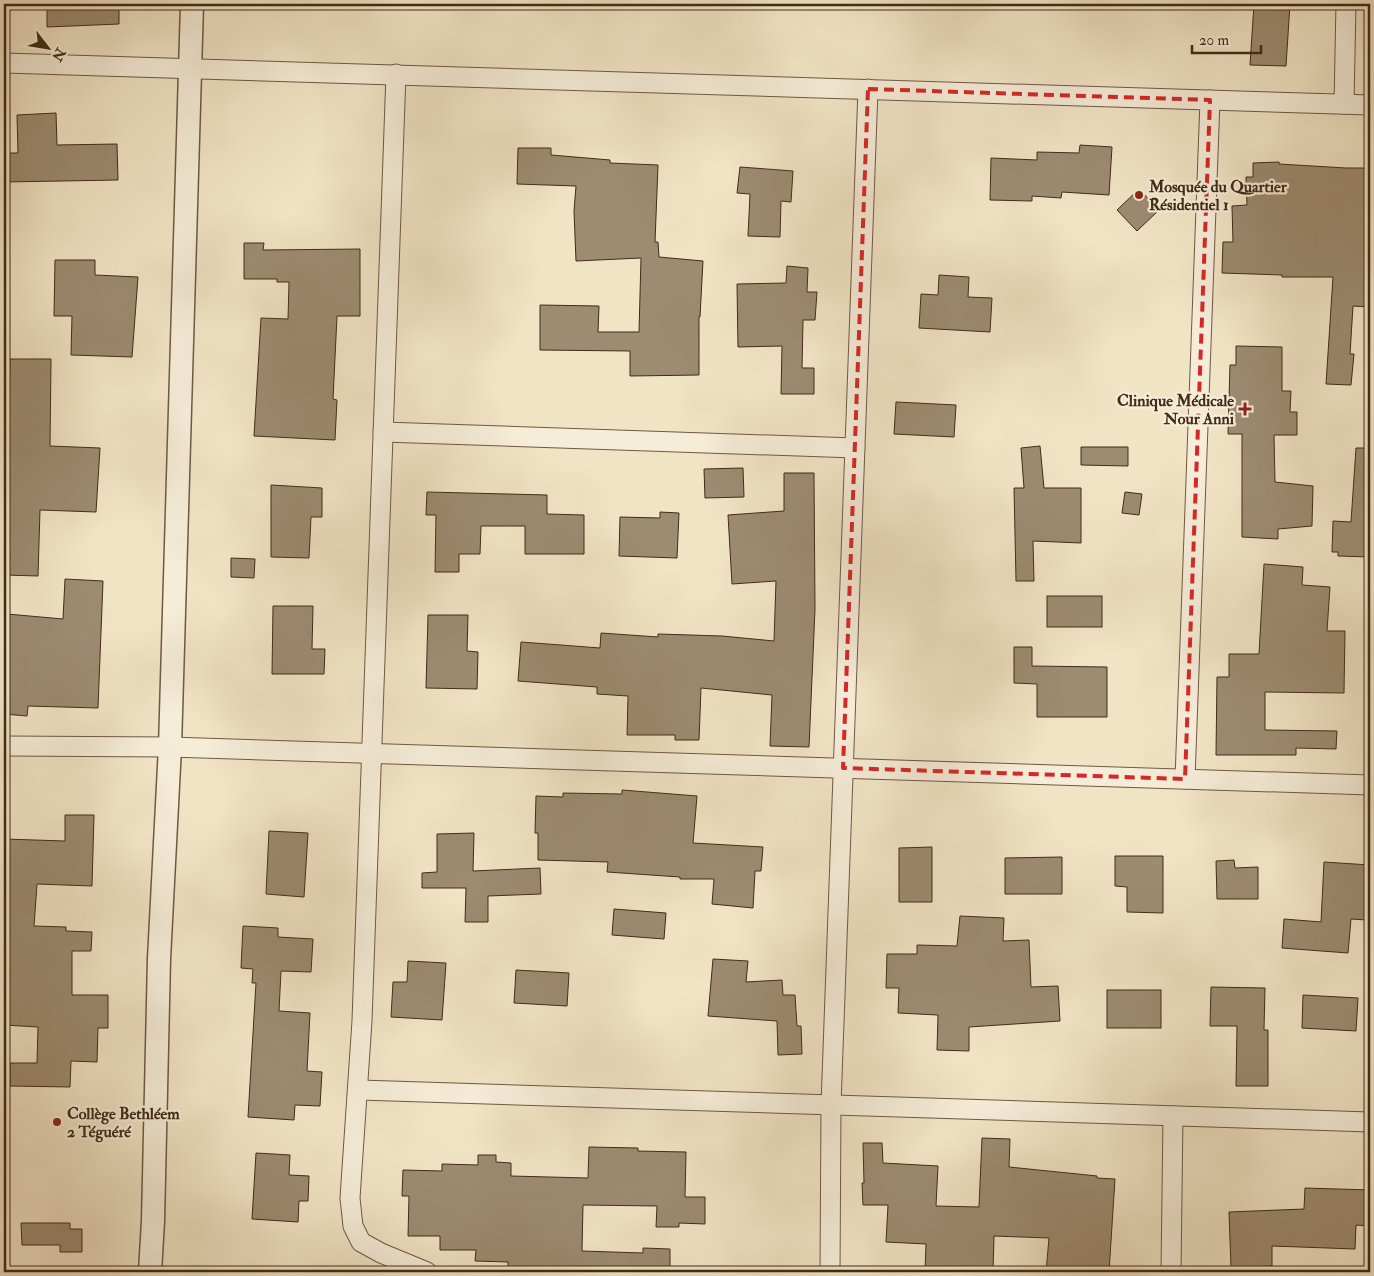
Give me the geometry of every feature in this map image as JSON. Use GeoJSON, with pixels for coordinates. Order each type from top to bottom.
{"type":"FeatureCollection","features":[{"type":"Feature","properties":{"kind":"street"},"geometry":{"type":"LineString","coordinates":[[150,1272],[153,1221],[159,959],[170,747],[192,4]]}},
{"type":"Feature","properties":{"kind":"street"},"geometry":{"type":"LineString","coordinates":[[1344,104],[1346,4]]}},
{"type":"Feature","properties":{"kind":"street"},"geometry":{"type":"LineString","coordinates":[[4,63],[1370,105]]}},
{"type":"Feature","properties":{"kind":"street"},"geometry":{"type":"LineString","coordinates":[[396,74],[359,1090],[350,1198],[353,1226],[361,1242],[381,1253],[427,1272]]}},
{"type":"Feature","properties":{"kind":"street"},"geometry":{"type":"LineString","coordinates":[[830,1272],[830,1105],[868,89]]}},
{"type":"Feature","properties":{"kind":"street"},"geometry":{"type":"LineString","coordinates":[[1185,779],[1210,100]]}},
{"type":"Feature","properties":{"kind":"street"},"geometry":{"type":"LineString","coordinates":[[383,432],[855,448]]}},
{"type":"Feature","properties":{"kind":"street"},"geometry":{"type":"LineString","coordinates":[[4,746],[170,747],[1370,785]]}},
{"type":"Feature","properties":{"kind":"street"},"geometry":{"type":"LineString","coordinates":[[359,1090],[1370,1122]]}},
{"type":"Feature","properties":{"kind":"street"},"geometry":{"type":"LineString","coordinates":[[1171,1272],[1173,1116]]}},
{"type":"Feature","properties":{"kind":"highlighted area"},"geometry":{"type":"Polygon","coordinates":[[[868,89],[1210,100],[1185,779],[843,768],[868,89]]]}},
{"type":"Feature","properties":{"kind":"building"},"geometry":{"type":"Polygon","coordinates":[[[47,4],[119,4],[119,24],[47,27],[47,4]]]}},
{"type":"Feature","properties":{"kind":"building"},"geometry":{"type":"Polygon","coordinates":[[[1254,4],[1290,4],[1286,66],[1250,65],[1254,4]]]}},
{"type":"Feature","properties":{"kind":"building"},"geometry":{"type":"Polygon","coordinates":[[[56,113],[57,145],[117,144],[118,180],[4,182],[4,153],[18,153],[17,115],[56,113]]]}},
{"type":"Feature","properties":{"kind":"building"},"geometry":{"type":"Polygon","coordinates":[[[1080,145],[1112,147],[1109,195],[1062,192],[1061,198],[1032,196],[1032,201],[990,200],[991,158],[1037,160],[1037,152],[1079,153],[1080,145]]]}},
{"type":"Feature","properties":{"kind":"building"},"geometry":{"type":"Polygon","coordinates":[[[518,148],[551,148],[551,155],[610,160],[610,163],[658,165],[655,242],[658,242],[659,257],[703,261],[699,317],[699,375],[630,376],[630,351],[540,350],[540,305],[599,306],[598,332],[639,332],[641,258],[576,261],[574,211],[576,186],[517,184],[518,148]]]}},
{"type":"Feature","properties":{"kind":"building"},"geometry":{"type":"Polygon","coordinates":[[[1279,162],[1279,164],[1370,168],[1370,307],[1353,306],[1350,354],[1354,354],[1351,385],[1326,384],[1333,277],[1282,277],[1282,275],[1222,273],[1223,242],[1233,242],[1232,206],[1247,205],[1246,177],[1253,177],[1253,163],[1279,162]]]}},
{"type":"Feature","properties":{"kind":"building"},"geometry":{"type":"Polygon","coordinates":[[[740,167],[793,171],[791,202],[781,201],[780,237],[748,236],[750,194],[737,193],[740,167]]]}},
{"type":"Feature","properties":{"kind":"building"},"geometry":{"type":"Polygon","coordinates":[[[1139,189],[1159,210],[1137,231],[1117,210],[1139,189]]]}},
{"type":"Feature","properties":{"kind":"building"},"geometry":{"type":"Polygon","coordinates":[[[244,243],[264,243],[263,250],[360,249],[360,316],[337,316],[333,399],[337,400],[335,440],[254,436],[261,318],[288,319],[289,282],[277,282],[277,279],[244,279],[244,243]]]}},
{"type":"Feature","properties":{"kind":"building"},"geometry":{"type":"Polygon","coordinates":[[[55,260],[95,260],[95,275],[138,277],[132,357],[71,355],[72,316],[54,316],[55,260]]]}},
{"type":"Feature","properties":{"kind":"building"},"geometry":{"type":"Polygon","coordinates":[[[787,266],[808,268],[807,292],[817,292],[815,320],[803,320],[802,368],[814,368],[814,394],[781,394],[782,346],[738,347],[737,284],[786,283],[787,266]]]}},
{"type":"Feature","properties":{"kind":"building"},"geometry":{"type":"Polygon","coordinates":[[[939,275],[969,277],[968,297],[992,298],[990,332],[919,328],[921,294],[938,295],[939,275]]]}},
{"type":"Feature","properties":{"kind":"building"},"geometry":{"type":"Polygon","coordinates":[[[1236,346],[1282,347],[1282,391],[1291,391],[1290,412],[1297,412],[1297,435],[1274,435],[1275,482],[1313,486],[1312,526],[1278,529],[1278,539],[1242,537],[1242,434],[1228,434],[1230,365],[1236,365],[1236,346]]]}},
{"type":"Feature","properties":{"kind":"building"},"geometry":{"type":"Polygon","coordinates":[[[10,359],[51,359],[50,446],[100,448],[96,512],[40,510],[38,576],[4,575],[10,359]]]}},
{"type":"Feature","properties":{"kind":"building"},"geometry":{"type":"Polygon","coordinates":[[[896,402],[956,405],[954,437],[894,434],[896,402]]]}},
{"type":"Feature","properties":{"kind":"building"},"geometry":{"type":"Polygon","coordinates":[[[1040,446],[1044,488],[1081,488],[1081,543],[1033,541],[1034,581],[1016,581],[1014,488],[1024,488],[1021,448],[1040,446]]]}},
{"type":"Feature","properties":{"kind":"building"},"geometry":{"type":"Polygon","coordinates":[[[1081,447],[1128,447],[1128,466],[1081,465],[1081,447]]]}},
{"type":"Feature","properties":{"kind":"building"},"geometry":{"type":"Polygon","coordinates":[[[1356,448],[1370,448],[1370,557],[1338,556],[1338,552],[1332,552],[1333,521],[1351,522],[1356,448]]]}},
{"type":"Feature","properties":{"kind":"building"},"geometry":{"type":"Polygon","coordinates":[[[743,468],[744,497],[705,498],[704,469],[743,468]]]}},
{"type":"Feature","properties":{"kind":"building"},"geometry":{"type":"Polygon","coordinates":[[[784,473],[814,473],[815,609],[809,747],[770,746],[772,695],[701,688],[699,740],[675,740],[675,735],[627,735],[628,696],[597,694],[597,687],[518,681],[521,642],[600,648],[601,633],[658,637],[658,634],[722,636],[774,641],[776,581],[732,584],[728,515],[784,511],[784,473]]]}},
{"type":"Feature","properties":{"kind":"building"},"geometry":{"type":"Polygon","coordinates":[[[271,485],[322,488],[322,517],[311,517],[309,558],[271,557],[271,485]]]}},
{"type":"Feature","properties":{"kind":"building"},"geometry":{"type":"Polygon","coordinates":[[[427,492],[547,495],[547,514],[584,515],[584,554],[525,554],[525,526],[481,526],[480,554],[459,554],[459,572],[435,572],[436,515],[426,515],[427,492]]]}},
{"type":"Feature","properties":{"kind":"building"},"geometry":{"type":"Polygon","coordinates":[[[1125,492],[1142,494],[1139,515],[1122,513],[1125,492]]]}},
{"type":"Feature","properties":{"kind":"building"},"geometry":{"type":"Polygon","coordinates":[[[660,512],[679,513],[677,558],[619,556],[620,517],[660,518],[660,512]]]}},
{"type":"Feature","properties":{"kind":"building"},"geometry":{"type":"Polygon","coordinates":[[[231,558],[255,559],[254,578],[231,577],[231,558]]]}},
{"type":"Feature","properties":{"kind":"building"},"geometry":{"type":"Polygon","coordinates":[[[1264,564],[1303,567],[1302,585],[1330,587],[1327,631],[1345,631],[1344,693],[1265,692],[1265,730],[1337,731],[1336,749],[1296,748],[1296,755],[1216,755],[1217,677],[1229,677],[1229,654],[1259,654],[1264,564]]]}},
{"type":"Feature","properties":{"kind":"building"},"geometry":{"type":"Polygon","coordinates":[[[65,579],[103,581],[98,708],[28,706],[27,716],[4,714],[4,652],[7,614],[63,619],[65,579]]]}},
{"type":"Feature","properties":{"kind":"building"},"geometry":{"type":"Polygon","coordinates":[[[1047,596],[1102,596],[1102,627],[1047,627],[1047,596]]]}},
{"type":"Feature","properties":{"kind":"building"},"geometry":{"type":"Polygon","coordinates":[[[273,606],[313,606],[312,649],[325,649],[324,674],[272,674],[273,606]]]}},
{"type":"Feature","properties":{"kind":"building"},"geometry":{"type":"Polygon","coordinates":[[[428,615],[468,615],[467,651],[478,652],[477,689],[426,688],[428,615]]]}},
{"type":"Feature","properties":{"kind":"building"},"geometry":{"type":"Polygon","coordinates":[[[1014,647],[1032,647],[1032,666],[1107,667],[1107,717],[1037,717],[1037,684],[1014,683],[1014,647]]]}},
{"type":"Feature","properties":{"kind":"building"},"geometry":{"type":"Polygon","coordinates":[[[622,790],[697,796],[693,843],[763,847],[761,871],[755,871],[753,908],[712,904],[714,879],[680,879],[680,877],[607,872],[608,862],[538,860],[538,833],[535,833],[536,796],[563,797],[563,793],[622,794],[622,790]]]}},
{"type":"Feature","properties":{"kind":"building"},"geometry":{"type":"Polygon","coordinates":[[[65,815],[94,815],[92,886],[37,884],[34,926],[66,927],[66,931],[92,932],[91,951],[72,951],[72,995],[108,995],[108,1028],[98,1028],[97,1062],[71,1061],[70,1087],[10,1086],[10,1063],[37,1063],[38,1027],[4,1025],[6,972],[4,972],[4,839],[65,841],[65,815]]]}},
{"type":"Feature","properties":{"kind":"building"},"geometry":{"type":"Polygon","coordinates":[[[269,831],[308,833],[304,897],[266,894],[269,831]]]}},
{"type":"Feature","properties":{"kind":"building"},"geometry":{"type":"Polygon","coordinates":[[[474,833],[473,871],[540,868],[541,894],[488,896],[488,922],[465,922],[466,888],[422,888],[422,873],[437,872],[437,834],[474,833]]]}},
{"type":"Feature","properties":{"kind":"building"},"geometry":{"type":"Polygon","coordinates":[[[932,847],[932,902],[899,902],[899,848],[932,847]]]}},
{"type":"Feature","properties":{"kind":"building"},"geometry":{"type":"Polygon","coordinates":[[[1115,856],[1163,856],[1163,913],[1127,912],[1127,887],[1115,886],[1115,856]]]}},
{"type":"Feature","properties":{"kind":"building"},"geometry":{"type":"Polygon","coordinates":[[[1062,857],[1062,894],[1005,894],[1005,858],[1062,857]]]}},
{"type":"Feature","properties":{"kind":"building"},"geometry":{"type":"Polygon","coordinates":[[[1234,860],[1235,868],[1258,867],[1258,899],[1217,899],[1216,861],[1234,860]]]}},
{"type":"Feature","properties":{"kind":"building"},"geometry":{"type":"Polygon","coordinates":[[[1324,862],[1370,865],[1367,920],[1351,919],[1348,953],[1282,948],[1284,919],[1321,922],[1324,862]]]}},
{"type":"Feature","properties":{"kind":"building"},"geometry":{"type":"Polygon","coordinates":[[[614,909],[666,913],[664,939],[612,935],[614,909]]]}},
{"type":"Feature","properties":{"kind":"building"},"geometry":{"type":"Polygon","coordinates":[[[960,916],[1004,918],[1003,941],[1029,940],[1031,987],[1058,986],[1060,1021],[969,1027],[969,1051],[937,1050],[938,1015],[898,1013],[899,988],[886,988],[887,954],[917,954],[917,945],[957,946],[960,916]]]}},
{"type":"Feature","properties":{"kind":"building"},"geometry":{"type":"Polygon","coordinates":[[[243,926],[278,928],[278,937],[313,939],[311,972],[281,971],[279,1011],[310,1013],[307,1071],[322,1072],[320,1106],[295,1105],[294,1120],[248,1117],[256,983],[252,983],[253,969],[241,968],[243,926]]]}},
{"type":"Feature","properties":{"kind":"building"},"geometry":{"type":"Polygon","coordinates":[[[713,959],[748,961],[746,982],[782,980],[783,995],[795,995],[797,1026],[801,1026],[802,1054],[778,1055],[777,1021],[708,1016],[713,959]]]}},
{"type":"Feature","properties":{"kind":"building"},"geometry":{"type":"Polygon","coordinates":[[[408,961],[446,963],[442,1020],[391,1017],[393,982],[407,982],[408,961]]]}},
{"type":"Feature","properties":{"kind":"building"},"geometry":{"type":"Polygon","coordinates":[[[516,970],[569,973],[567,1006],[514,1003],[516,970]]]}},
{"type":"Feature","properties":{"kind":"building"},"geometry":{"type":"Polygon","coordinates":[[[1211,987],[1265,988],[1264,1030],[1268,1030],[1268,1086],[1236,1086],[1237,1026],[1210,1026],[1211,987]]]}},
{"type":"Feature","properties":{"kind":"building"},"geometry":{"type":"Polygon","coordinates":[[[1107,990],[1161,990],[1161,1028],[1107,1028],[1107,990]]]}},
{"type":"Feature","properties":{"kind":"building"},"geometry":{"type":"Polygon","coordinates":[[[1303,995],[1358,998],[1356,1031],[1302,1028],[1303,995]]]}},
{"type":"Feature","properties":{"kind":"building"},"geometry":{"type":"Polygon","coordinates":[[[982,1138],[1010,1139],[1009,1167],[1115,1179],[1109,1272],[1046,1272],[1049,1238],[994,1236],[993,1272],[925,1272],[926,1244],[886,1242],[888,1205],[863,1205],[863,1143],[882,1143],[883,1163],[938,1166],[936,1206],[979,1207],[982,1138]]]}},
{"type":"Feature","properties":{"kind":"building"},"geometry":{"type":"Polygon","coordinates":[[[589,1147],[638,1148],[638,1151],[686,1152],[685,1197],[705,1197],[705,1224],[679,1223],[679,1227],[656,1227],[657,1206],[583,1205],[582,1251],[643,1253],[643,1248],[670,1249],[670,1272],[522,1272],[523,1270],[508,1270],[508,1262],[475,1261],[476,1250],[440,1250],[440,1236],[408,1236],[409,1196],[402,1196],[403,1170],[442,1171],[442,1164],[478,1165],[478,1155],[496,1155],[496,1162],[511,1163],[511,1176],[588,1178],[589,1147]]]}},
{"type":"Feature","properties":{"kind":"building"},"geometry":{"type":"Polygon","coordinates":[[[256,1153],[290,1155],[289,1175],[309,1176],[308,1201],[299,1201],[298,1222],[252,1219],[256,1153]]]}},
{"type":"Feature","properties":{"kind":"building"},"geometry":{"type":"Polygon","coordinates":[[[1305,1188],[1370,1190],[1370,1226],[1356,1225],[1355,1249],[1272,1246],[1272,1266],[1231,1268],[1229,1212],[1304,1209],[1305,1188]]]}},
{"type":"Feature","properties":{"kind":"building"},"geometry":{"type":"Polygon","coordinates":[[[21,1223],[70,1223],[70,1229],[82,1229],[82,1252],[60,1252],[60,1245],[22,1245],[21,1223]]]}},
{"type":"Feature","properties":{"kind":"place","name":"Mosquée du Quartier Résidentiel 1"},"geometry":{"type":"Point","coordinates":[1139,195]}},
{"type":"Feature","properties":{"kind":"place","name":"Clinique Médicale Nour Anni"},"geometry":{"type":"Point","coordinates":[1245,409]}},
{"type":"Feature","properties":{"kind":"place","name":"Collège Bethléem 2 Téguéré"},"geometry":{"type":"Point","coordinates":[57,1122]}}]}
